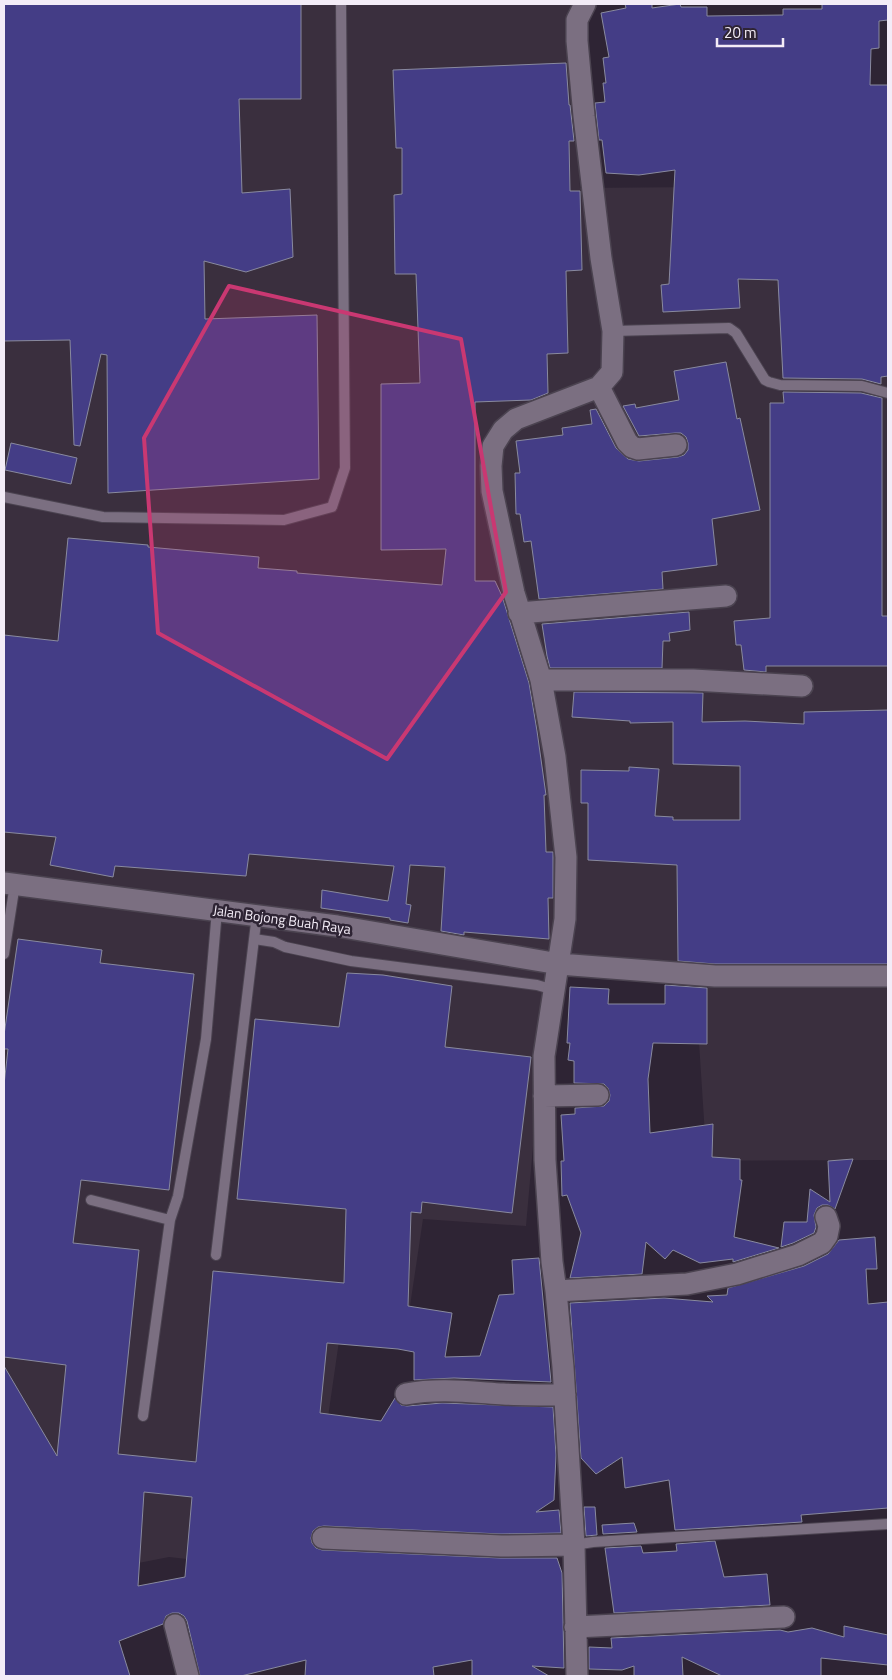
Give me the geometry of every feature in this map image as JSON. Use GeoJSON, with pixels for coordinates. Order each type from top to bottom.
{"type":"FeatureCollection","features":[{"type":"Feature","properties":{"kind":"street"},"geometry":{"type":"LineString","coordinates":[[577,1676],[574,1545],[565,1395],[547,1202],[544,1096],[544,1056],[565,919],[566,857],[555,757],[541,680],[519,613],[492,490],[491,466],[493,446],[502,430],[516,419],[599,387],[612,372],[614,330],[601,258],[577,41],[577,20],[585,4]]}},
{"type":"Feature","properties":{"kind":"street"},"geometry":{"type":"LineString","coordinates":[[599,387],[627,442],[632,447],[638,449],[676,445]]}},
{"type":"Feature","properties":{"kind":"street"},"geometry":{"type":"LineString","coordinates":[[519,613],[726,596]]}},
{"type":"Feature","properties":{"kind":"street"},"geometry":{"type":"LineString","coordinates":[[541,680],[693,680],[802,686]]}},
{"type":"Feature","properties":{"kind":"street","name":"Jalan Bojong Buah Raya"},"geometry":{"type":"LineString","coordinates":[[10,884],[338,926],[559,964],[716,976],[888,976]]}},
{"type":"Feature","properties":{"kind":"street"},"geometry":{"type":"LineString","coordinates":[[544,1096],[598,1095]]}},
{"type":"Feature","properties":{"kind":"street"},"geometry":{"type":"LineString","coordinates":[[556,1291],[687,1284],[737,1274],[798,1255],[822,1243],[828,1236],[829,1226],[826,1217]]}},
{"type":"Feature","properties":{"kind":"street"},"geometry":{"type":"LineString","coordinates":[[406,1394],[427,1390],[448,1390],[505,1394],[565,1395]]}},
{"type":"Feature","properties":{"kind":"street"},"geometry":{"type":"LineString","coordinates":[[323,1538],[501,1546],[574,1545]]}},
{"type":"Feature","properties":{"kind":"street"},"geometry":{"type":"LineString","coordinates":[[575,1627],[784,1617]]}},
{"type":"Feature","properties":{"kind":"street"},"geometry":{"type":"LineString","coordinates":[[175,1626],[188,1676]]}},
{"type":"Feature","properties":{"kind":"lane"},"geometry":{"type":"LineString","coordinates":[[4,497],[103,517],[284,520],[332,507],[345,468],[341,4]]}},
{"type":"Feature","properties":{"kind":"lane"},"geometry":{"type":"LineString","coordinates":[[614,330],[729,328],[736,333],[765,380],[769,382],[780,385],[862,386],[888,393]]}},
{"type":"Feature","properties":{"kind":"lane"},"geometry":{"type":"LineString","coordinates":[[4,954],[10,884]]}},
{"type":"Feature","properties":{"kind":"lane"},"geometry":{"type":"LineString","coordinates":[[142,1416],[170,1220],[178,1196],[206,1039],[217,910]]}},
{"type":"Feature","properties":{"kind":"lane"},"geometry":{"type":"LineString","coordinates":[[216,1255],[257,915]]}},
{"type":"Feature","properties":{"kind":"lane"},"geometry":{"type":"LineString","coordinates":[[254,939],[351,961],[537,985],[554,990]]}},
{"type":"Feature","properties":{"kind":"lane"},"geometry":{"type":"LineString","coordinates":[[91,1200],[170,1220]]}},
{"type":"Feature","properties":{"kind":"lane"},"geometry":{"type":"LineString","coordinates":[[574,1545],[592,1542],[888,1524]]}},
{"type":"Feature","properties":{"kind":"highlighted area"},"geometry":{"type":"Polygon","coordinates":[[[229,286],[461,339],[506,592],[387,759],[158,633],[144,438],[229,286]]]}},
{"type":"Feature","properties":{"kind":"shaded area"},"geometry":{"type":"Polygon","coordinates":[[[4,4],[576,4],[570,8],[580,188],[835,186],[841,146],[888,146],[888,1160],[647,1161],[705,1135],[695,980],[548,977],[526,1226],[423,1219],[406,1333],[340,1334],[299,1619],[222,1563],[169,1557],[93,1572],[125,1676],[4,1676],[4,4]]]}},
{"type":"Feature","properties":{"kind":"building"},"geometry":{"type":"Polygon","coordinates":[[[4,4],[301,4],[301,99],[239,99],[242,193],[290,189],[293,257],[246,272],[204,261],[205,319],[317,315],[319,479],[108,493],[107,355],[101,354],[80,446],[74,445],[70,340],[4,341],[4,4]]]}},
{"type":"Feature","properties":{"kind":"building"},"geometry":{"type":"Polygon","coordinates":[[[625,4],[652,4],[652,8],[680,4],[681,7],[707,7],[707,16],[783,15],[783,9],[822,9],[822,4],[888,4],[888,20],[879,21],[879,48],[871,49],[870,85],[888,85],[888,376],[881,377],[881,384],[862,379],[783,378],[778,280],[738,279],[740,308],[663,312],[661,285],[669,284],[675,170],[639,175],[606,173],[602,140],[599,140],[595,103],[605,102],[603,83],[606,83],[603,58],[609,57],[601,13],[626,8],[625,4]]]}},
{"type":"Feature","properties":{"kind":"building"},"geometry":{"type":"Polygon","coordinates":[[[566,63],[574,141],[569,141],[570,191],[580,191],[582,270],[566,271],[568,353],[547,354],[548,393],[531,400],[475,402],[475,581],[495,581],[502,596],[529,683],[546,795],[544,795],[546,852],[553,852],[553,898],[548,898],[549,939],[464,932],[464,935],[441,931],[445,867],[410,865],[406,904],[411,905],[408,923],[390,920],[390,918],[321,908],[322,890],[388,901],[394,866],[249,854],[246,876],[115,866],[113,877],[50,865],[56,837],[4,832],[4,635],[58,641],[68,538],[259,557],[258,568],[297,571],[297,573],[442,585],[446,549],[381,550],[381,384],[420,383],[416,274],[395,274],[394,195],[402,194],[402,148],[396,148],[393,70],[566,63]]]}},
{"type":"Feature","properties":{"kind":"building"},"geometry":{"type":"Polygon","coordinates":[[[726,362],[737,419],[740,418],[760,510],[712,519],[717,565],[662,572],[663,589],[539,599],[531,541],[524,542],[520,514],[516,514],[515,473],[520,473],[516,441],[563,435],[562,428],[592,424],[590,410],[596,409],[616,448],[628,459],[639,461],[684,455],[688,450],[686,437],[681,433],[639,436],[623,406],[635,404],[636,408],[679,400],[674,371],[726,362]]]}},
{"type":"Feature","properties":{"kind":"building"},"geometry":{"type":"Polygon","coordinates":[[[783,392],[861,393],[882,398],[882,616],[888,616],[888,666],[766,666],[766,672],[744,670],[741,645],[736,645],[734,621],[770,618],[770,403],[784,403],[783,392]]]}},
{"type":"Feature","properties":{"kind":"building"},"geometry":{"type":"Polygon","coordinates":[[[11,443],[77,458],[71,484],[5,470],[11,443]]]}},
{"type":"Feature","properties":{"kind":"building"},"geometry":{"type":"Polygon","coordinates":[[[689,612],[690,630],[669,633],[670,641],[663,641],[662,668],[550,668],[542,624],[689,612]]]}},
{"type":"Feature","properties":{"kind":"building"},"geometry":{"type":"Polygon","coordinates":[[[574,692],[703,693],[702,722],[745,721],[804,724],[804,712],[888,710],[888,964],[715,964],[678,961],[677,865],[588,860],[588,803],[581,803],[581,770],[629,771],[629,767],[659,769],[655,816],[673,817],[673,820],[740,820],[740,766],[673,764],[673,722],[630,723],[630,721],[572,717],[574,692]]]}},
{"type":"Feature","properties":{"kind":"building"},"geometry":{"type":"Polygon","coordinates":[[[18,939],[102,950],[100,963],[194,974],[169,1190],[81,1180],[73,1243],[139,1250],[118,1454],[196,1462],[213,1271],[344,1283],[346,1209],[237,1199],[255,1019],[339,1027],[347,973],[383,975],[452,986],[445,1047],[531,1057],[512,1213],[422,1202],[421,1213],[411,1212],[408,1306],[452,1313],[445,1357],[480,1356],[499,1295],[514,1294],[512,1260],[539,1258],[551,1382],[454,1378],[414,1380],[414,1352],[327,1343],[320,1413],[381,1421],[395,1398],[401,1405],[407,1406],[442,1403],[553,1407],[556,1455],[554,1500],[536,1512],[559,1510],[561,1533],[501,1534],[324,1526],[318,1527],[313,1531],[311,1538],[316,1548],[322,1550],[500,1558],[557,1558],[562,1573],[564,1668],[532,1666],[549,1676],[472,1676],[472,1660],[433,1667],[434,1676],[305,1676],[306,1660],[241,1676],[200,1676],[187,1621],[179,1613],[172,1613],[166,1616],[163,1624],[119,1641],[130,1676],[4,1676],[4,1366],[57,1456],[66,1365],[4,1357],[4,1085],[8,1049],[4,1049],[4,1035],[18,939]],[[144,1492],[138,1586],[185,1577],[192,1497],[144,1492]]]}},
{"type":"Feature","properties":{"kind":"building"},"geometry":{"type":"Polygon","coordinates":[[[665,985],[707,988],[707,1044],[653,1043],[648,1079],[650,1133],[713,1124],[712,1157],[740,1159],[740,1180],[742,1180],[734,1237],[779,1248],[733,1262],[733,1259],[700,1263],[673,1250],[665,1259],[646,1242],[642,1274],[570,1278],[581,1233],[567,1195],[562,1196],[561,1161],[564,1161],[561,1115],[575,1114],[575,1108],[604,1106],[609,1101],[610,1095],[608,1088],[604,1084],[574,1083],[574,1061],[568,1060],[570,1043],[567,1043],[570,987],[609,989],[608,1004],[665,1004],[665,985]]]}},
{"type":"Feature","properties":{"kind":"building"},"geometry":{"type":"Polygon","coordinates":[[[853,1159],[835,1209],[828,1205],[822,1205],[817,1208],[814,1215],[816,1227],[814,1233],[781,1247],[784,1222],[807,1222],[810,1189],[830,1202],[828,1161],[853,1159]]]}},
{"type":"Feature","properties":{"kind":"building"},"geometry":{"type":"Polygon","coordinates":[[[875,1237],[877,1269],[866,1269],[868,1304],[888,1302],[888,1508],[801,1515],[802,1522],[675,1530],[669,1480],[625,1488],[622,1457],[596,1474],[581,1458],[570,1303],[664,1298],[713,1302],[707,1296],[727,1295],[728,1288],[804,1266],[828,1254],[839,1240],[875,1237]]]}},
{"type":"Feature","properties":{"kind":"building"},"geometry":{"type":"Polygon","coordinates":[[[584,1507],[595,1507],[597,1535],[586,1536],[584,1507]]]}},
{"type":"Feature","properties":{"kind":"building"},"geometry":{"type":"Polygon","coordinates":[[[634,1523],[637,1532],[603,1534],[602,1525],[634,1523]]]}},
{"type":"Feature","properties":{"kind":"building"},"geometry":{"type":"Polygon","coordinates":[[[715,1541],[724,1577],[767,1574],[770,1605],[614,1613],[605,1548],[641,1546],[643,1553],[677,1551],[676,1544],[715,1541]]]}},
{"type":"Feature","properties":{"kind":"building"},"geometry":{"type":"Polygon","coordinates":[[[844,1626],[888,1635],[888,1665],[821,1658],[821,1676],[722,1676],[682,1657],[683,1676],[634,1676],[634,1666],[622,1670],[589,1669],[589,1647],[612,1648],[611,1638],[780,1630],[788,1632],[812,1628],[844,1637],[844,1626]]]}}]}
